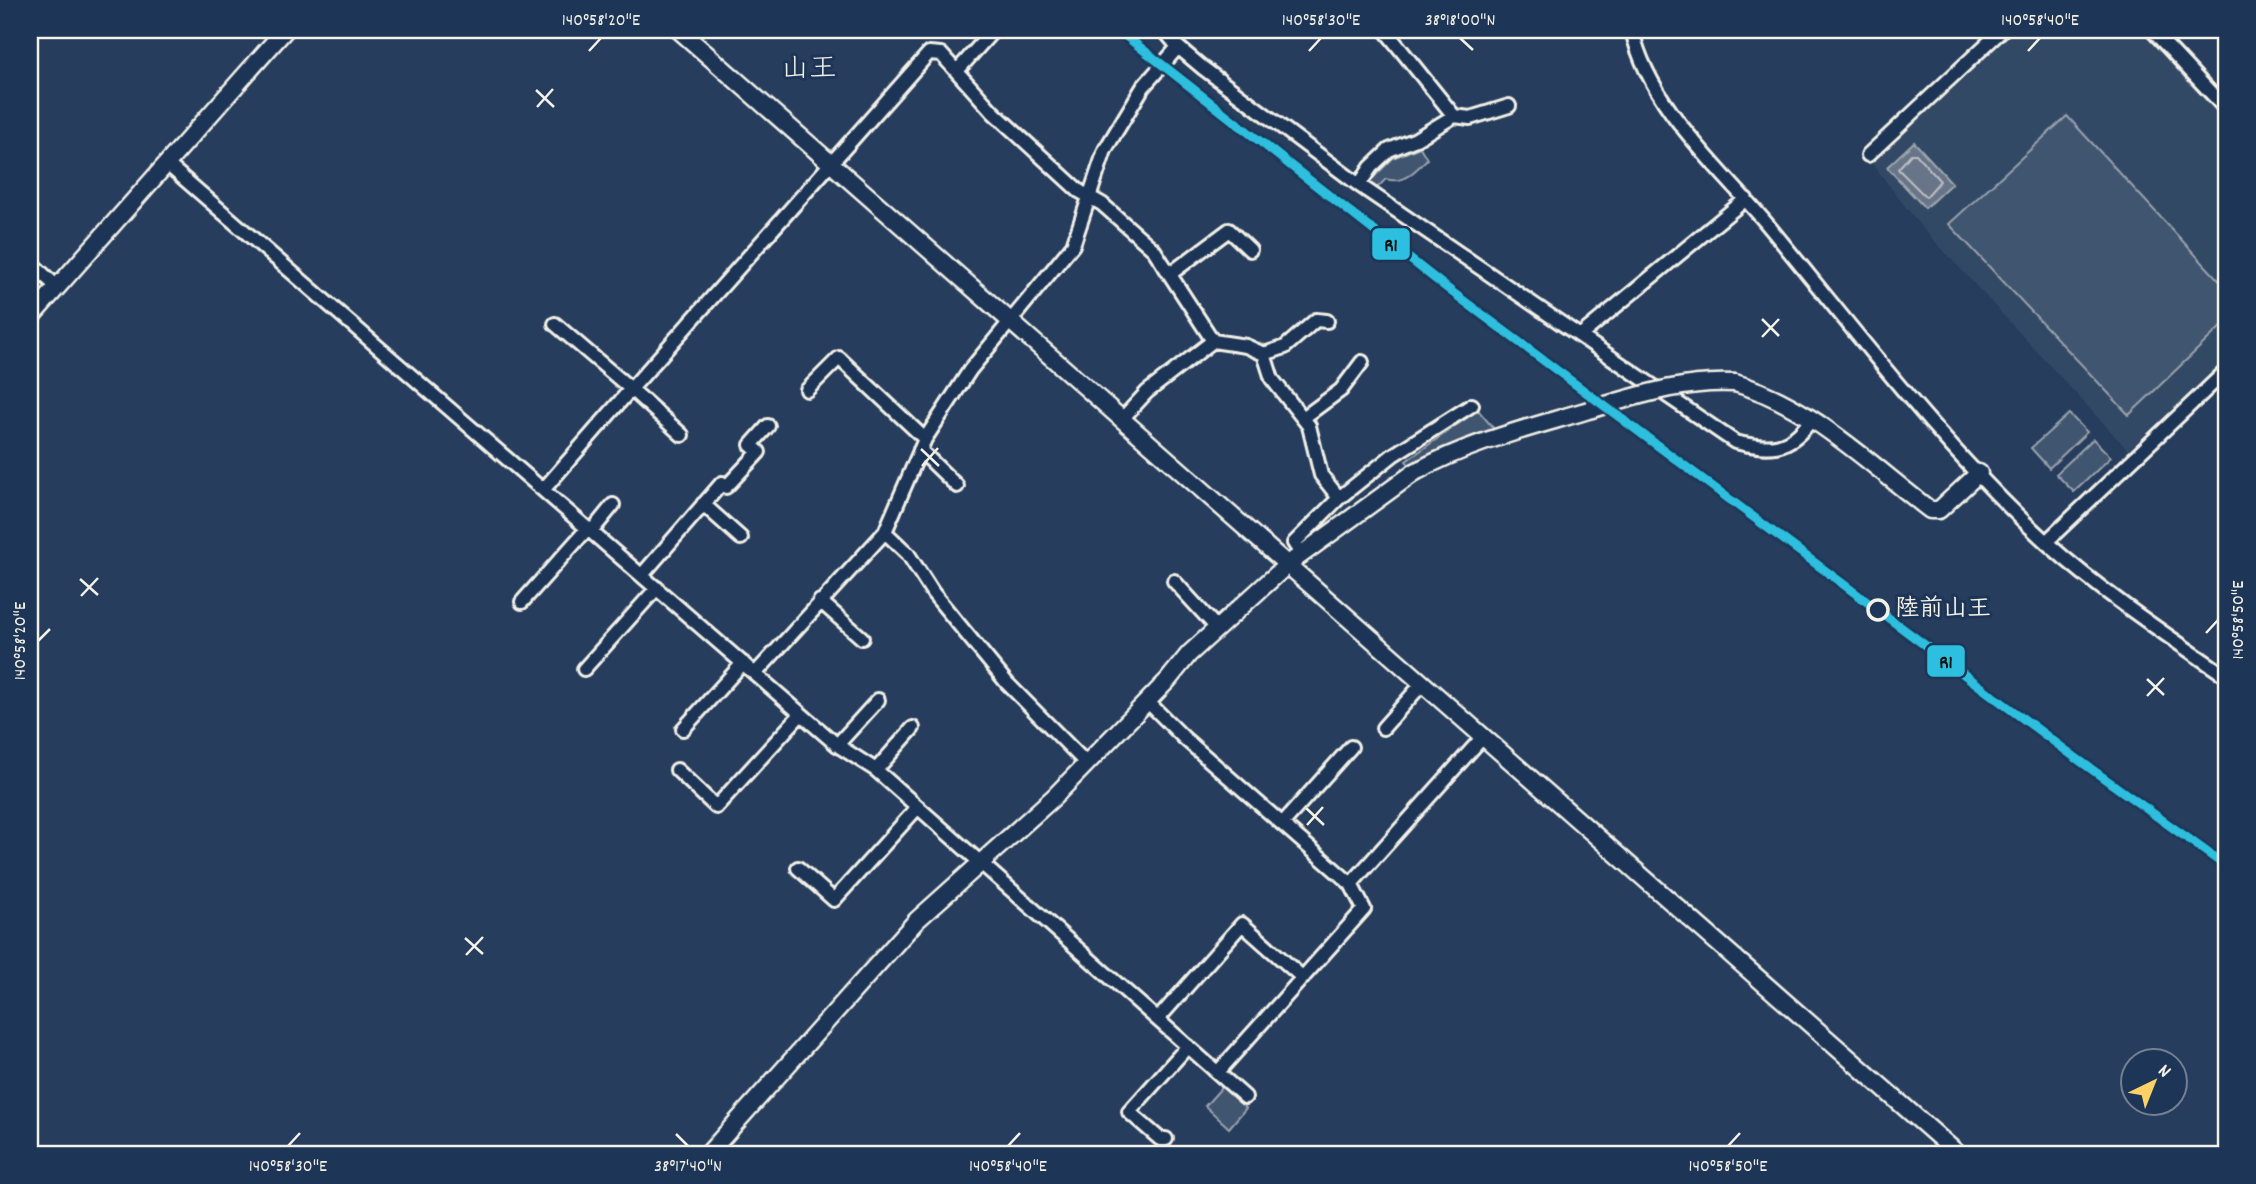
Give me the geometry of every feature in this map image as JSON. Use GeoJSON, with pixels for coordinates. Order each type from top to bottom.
{"type":"FeatureCollection","features":[{"type":"Feature","properties":{"kind":"street"},"geometry":{"type":"LineString","coordinates":[[30,318],[285,30]]}},
{"type":"Feature","properties":{"kind":"street"},"geometry":{"type":"LineString","coordinates":[[679,30],[1958,1154]]}},
{"type":"Feature","properties":{"kind":"street"},"geometry":{"type":"LineString","coordinates":[[1164,30],[1178,47],[1359,185],[1735,442],[1763,448],[1789,443],[1811,420]]}},
{"type":"Feature","properties":{"kind":"street"},"geometry":{"type":"LineString","coordinates":[[1385,30],[1454,116]]}},
{"type":"Feature","properties":{"kind":"street"},"geometry":{"type":"LineString","coordinates":[[1632,30],[1648,73],[1683,127],[1854,329],[1885,371],[2046,542],[2098,587],[2226,676]]}},
{"type":"Feature","properties":{"kind":"street"},"geometry":{"type":"LineString","coordinates":[[1868,155],[2002,30]]}},
{"type":"Feature","properties":{"kind":"street"},"geometry":{"type":"LineString","coordinates":[[2152,30],[2226,109]]}},
{"type":"Feature","properties":{"kind":"street"},"geometry":{"type":"LineString","coordinates":[[957,71],[990,34]]}},
{"type":"Feature","properties":{"kind":"street"},"geometry":{"type":"LineString","coordinates":[[755,674],[885,532],[923,445],[970,370],[1073,245],[1105,150],[1143,87],[1178,47]]}},
{"type":"Feature","properties":{"kind":"street"},"geometry":{"type":"LineString","coordinates":[[543,490],[829,162],[929,53],[941,54],[993,112],[1079,191],[1090,196],[1154,250],[1213,341]]}},
{"type":"Feature","properties":{"kind":"street"},"geometry":{"type":"LineString","coordinates":[[1359,185],[1371,167],[1389,150],[1416,139],[1454,116],[1471,118],[1509,106]]}},
{"type":"Feature","properties":{"kind":"street"},"geometry":{"type":"LineString","coordinates":[[167,164],[837,745],[876,770],[1245,1097]]}},
{"type":"Feature","properties":{"kind":"street"},"geometry":{"type":"LineString","coordinates":[[1581,335],[1746,199]]}},
{"type":"Feature","properties":{"kind":"street"},"geometry":{"type":"LineString","coordinates":[[1170,274],[1229,230],[1250,250]]}},
{"type":"Feature","properties":{"kind":"street"},"geometry":{"type":"LineString","coordinates":[[30,262],[57,286]]}},
{"type":"Feature","properties":{"kind":"street"},"geometry":{"type":"LineString","coordinates":[[1121,420],[1147,392],[1213,341],[1246,346],[1264,354],[1285,347],[1316,320],[1327,321]]}},
{"type":"Feature","properties":{"kind":"street"},"geometry":{"type":"LineString","coordinates":[[555,324],[682,435]]}},
{"type":"Feature","properties":{"kind":"street"},"geometry":{"type":"LineString","coordinates":[[1264,354],[1272,379],[1309,426],[1321,475],[1339,498]]}},
{"type":"Feature","properties":{"kind":"street"},"geometry":{"type":"LineString","coordinates":[[807,390],[839,358],[923,445],[957,486]]}},
{"type":"Feature","properties":{"kind":"street"},"geometry":{"type":"LineString","coordinates":[[1303,418],[1341,390],[1362,362]]}},
{"type":"Feature","properties":{"kind":"street"},"geometry":{"type":"LineString","coordinates":[[2046,542],[2226,371]]}},
{"type":"Feature","properties":{"kind":"street"},"geometry":{"type":"LineString","coordinates":[[708,1154],[917,919],[1087,764],[1216,627],[1287,565],[1415,472],[1477,443],[1667,387],[1700,382],[1735,383],[1776,397],[1811,420],[1930,510],[1939,510],[1979,473]]}},
{"type":"Feature","properties":{"kind":"street"},"geometry":{"type":"LineString","coordinates":[[1302,555],[1294,543],[1339,498],[1393,455],[1472,405]]}},
{"type":"Feature","properties":{"kind":"street"},"geometry":{"type":"LineString","coordinates":[[642,575],[722,482],[726,487],[759,452],[751,445],[768,426]]}},
{"type":"Feature","properties":{"kind":"street"},"geometry":{"type":"LineString","coordinates":[[703,504],[741,538]]}},
{"type":"Feature","properties":{"kind":"street"},"geometry":{"type":"LineString","coordinates":[[522,602],[613,505]]}},
{"type":"Feature","properties":{"kind":"street"},"geometry":{"type":"LineString","coordinates":[[885,532],[908,554],[933,593],[1007,683],[1087,764]]}},
{"type":"Feature","properties":{"kind":"street"},"geometry":{"type":"LineString","coordinates":[[1174,581],[1216,627]]}},
{"type":"Feature","properties":{"kind":"street"},"geometry":{"type":"LineString","coordinates":[[584,670],[657,588]]}},
{"type":"Feature","properties":{"kind":"street"},"geometry":{"type":"LineString","coordinates":[[820,601],[862,638]]}},
{"type":"Feature","properties":{"kind":"street"},"geometry":{"type":"LineString","coordinates":[[683,729],[743,663]]}},
{"type":"Feature","properties":{"kind":"street"},"geometry":{"type":"LineString","coordinates":[[1383,728],[1422,684]]}},
{"type":"Feature","properties":{"kind":"street"},"geometry":{"type":"LineString","coordinates":[[837,745],[878,700]]}},
{"type":"Feature","properties":{"kind":"street"},"geometry":{"type":"LineString","coordinates":[[1147,701],[1184,738],[1351,884],[1364,909],[1218,1072]]}},
{"type":"Feature","properties":{"kind":"street"},"geometry":{"type":"LineString","coordinates":[[677,771],[716,807],[801,714]]}},
{"type":"Feature","properties":{"kind":"street"},"geometry":{"type":"LineString","coordinates":[[876,770],[913,728]]}},
{"type":"Feature","properties":{"kind":"street"},"geometry":{"type":"LineString","coordinates":[[1351,884],[1482,737]]}},
{"type":"Feature","properties":{"kind":"street"},"geometry":{"type":"LineString","coordinates":[[1282,824],[1351,747]]}},
{"type":"Feature","properties":{"kind":"street"},"geometry":{"type":"LineString","coordinates":[[798,869],[834,900],[918,807]]}},
{"type":"Feature","properties":{"kind":"street"},"geometry":{"type":"LineString","coordinates":[[1158,1019],[1242,924],[1303,978]]}},
{"type":"Feature","properties":{"kind":"street"},"geometry":{"type":"LineString","coordinates":[[1166,1139],[1160,1139],[1129,1112],[1188,1046]]}},
{"type":"Feature","properties":{"kind":"shaded area"},"geometry":{"type":"Polygon","coordinates":[[[2015,30],[2141,30],[2226,120],[2226,359],[2128,450],[1918,223],[1872,163],[2015,30]]]}},
{"type":"Feature","properties":{"kind":"shaded area"},"geometry":{"type":"Polygon","coordinates":[[[2067,116],[2226,288],[2226,322],[2129,415],[1949,224],[2067,116]]]}},
{"type":"Feature","properties":{"kind":"shaded area"},"geometry":{"type":"Polygon","coordinates":[[[1420,147],[1427,159],[1409,175],[1398,180],[1386,179],[1376,189],[1367,184],[1393,158],[1420,147]]]}},
{"type":"Feature","properties":{"kind":"shaded area"},"geometry":{"type":"Polygon","coordinates":[[[1478,410],[1505,442],[1470,454],[1421,479],[1406,461],[1478,410]]]}},
{"type":"Feature","properties":{"kind":"shaded area"},"geometry":{"type":"Polygon","coordinates":[[[2069,414],[2087,432],[2049,468],[2031,448],[2069,414]]]}},
{"type":"Feature","properties":{"kind":"shaded area"},"geometry":{"type":"Polygon","coordinates":[[[2093,439],[2111,457],[2074,492],[2056,474],[2093,439]]]}},
{"type":"Feature","properties":{"kind":"shaded area"},"geometry":{"type":"Polygon","coordinates":[[[1222,1087],[1246,1108],[1229,1128],[1205,1106],[1222,1087]]]}},
{"type":"Feature","properties":{"kind":"water"},"geometry":{"type":"Polygon","coordinates":[[[1914,142],[1952,183],[1925,208],[1887,167],[1914,142]]]}},
{"type":"Feature","properties":{"kind":"transit line","name":"R1"},"geometry":{"type":"LineString","coordinates":[[1118,30],[1452,292],[2076,758],[2226,866]]}},
{"type":"Feature","properties":{"kind":"place","name":"陸前山王"},"geometry":{"type":"Point","coordinates":[1878,610]}},
{"type":"Feature","properties":{"kind":"district","name":"山王"},"geometry":{"type":"Point","coordinates":[809,71]}}]}
